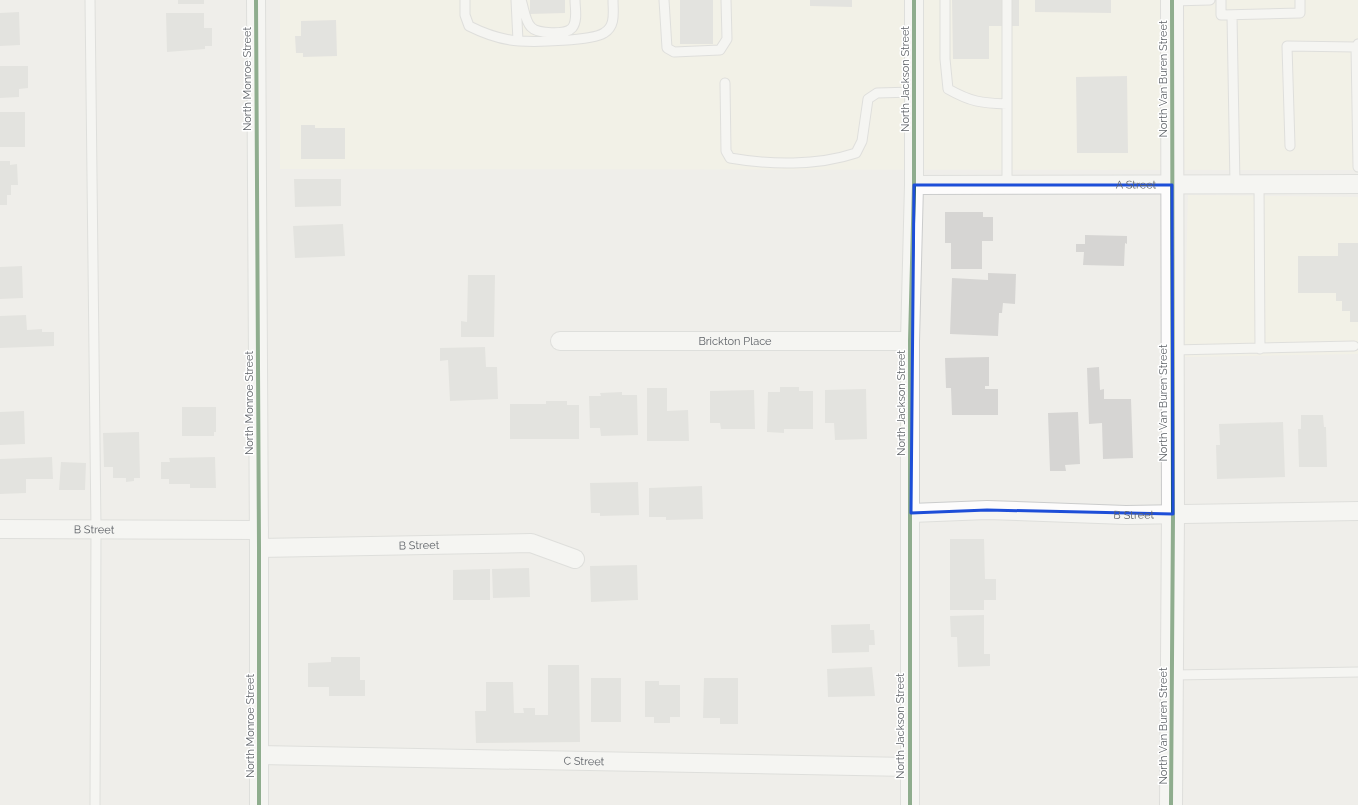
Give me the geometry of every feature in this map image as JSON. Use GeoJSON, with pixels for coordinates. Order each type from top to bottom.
{"type":"FeatureCollection","features":[{"type":"Feature","properties":{"kind":"street","name":"North Monroe Street"},"geometry":{"type":"LineString","coordinates":[[256,0],[260,548],[258,805]]}},
{"type":"Feature","properties":{"kind":"street","name":"North Jackson Street"},"geometry":{"type":"LineString","coordinates":[[910,805],[910,341],[914,185],[914,0]]}},
{"type":"Feature","properties":{"kind":"street","name":"North Van Buren Street"},"geometry":{"type":"LineString","coordinates":[[1171,805],[1173,514],[1172,0]]}},
{"type":"Feature","properties":{"kind":"street","name":"A Street"},"geometry":{"type":"LineString","coordinates":[[914,185],[1358,184]]}},
{"type":"Feature","properties":{"kind":"street","name":"Brickton Place"},"geometry":{"type":"LineString","coordinates":[[560,341],[910,341]]}},
{"type":"Feature","properties":{"kind":"street","name":"B Street"},"geometry":{"type":"LineString","coordinates":[[911,512],[987,510],[1126,515],[1358,511]]}},
{"type":"Feature","properties":{"kind":"street","name":"B Street"},"geometry":{"type":"LineString","coordinates":[[0,528],[259,530]]}},
{"type":"Feature","properties":{"kind":"street","name":"B Street"},"geometry":{"type":"LineString","coordinates":[[260,548],[531,543],[575,559]]}},
{"type":"Feature","properties":{"kind":"street","name":"C Street"},"geometry":{"type":"LineString","coordinates":[[259,755],[909,767]]}},
{"type":"Feature","properties":{"kind":"lane"},"geometry":{"type":"LineString","coordinates":[[90,0],[96,529],[95,805]]}},
{"type":"Feature","properties":{"kind":"lane"},"geometry":{"type":"LineString","coordinates":[[465,0],[465,15],[469,26],[480,32],[518,41],[590,38],[605,33],[613,23],[613,0]]}},
{"type":"Feature","properties":{"kind":"lane"},"geometry":{"type":"LineString","coordinates":[[516,0],[518,41]]}},
{"type":"Feature","properties":{"kind":"lane"},"geometry":{"type":"LineString","coordinates":[[521,0],[531,27],[539,32],[566,32],[572,28],[575,22],[575,0]]}},
{"type":"Feature","properties":{"kind":"lane"},"geometry":{"type":"LineString","coordinates":[[664,0],[667,48],[674,52],[720,50],[727,39],[726,0]]}},
{"type":"Feature","properties":{"kind":"lane"},"geometry":{"type":"LineString","coordinates":[[945,0],[945,59],[948,89],[965,98],[978,102],[1007,104]]}},
{"type":"Feature","properties":{"kind":"lane"},"geometry":{"type":"LineString","coordinates":[[1007,0],[1007,185]]}},
{"type":"Feature","properties":{"kind":"lane"},"geometry":{"type":"LineString","coordinates":[[1172,0],[1210,0]]}},
{"type":"Feature","properties":{"kind":"lane"},"geometry":{"type":"LineString","coordinates":[[1221,0],[1221,15],[1232,15],[1300,13],[1300,0]]}},
{"type":"Feature","properties":{"kind":"lane"},"geometry":{"type":"LineString","coordinates":[[1232,15],[1235,185]]}},
{"type":"Feature","properties":{"kind":"lane"},"geometry":{"type":"LineString","coordinates":[[1290,146],[1287,46],[1357,46],[1358,167]]}},
{"type":"Feature","properties":{"kind":"lane"},"geometry":{"type":"LineString","coordinates":[[725,83],[726,151],[730,158],[750,162],[793,162],[837,159],[856,153],[862,141],[868,99],[877,93],[914,92]]}},
{"type":"Feature","properties":{"kind":"lane"},"geometry":{"type":"LineString","coordinates":[[1259,184],[1260,349]]}},
{"type":"Feature","properties":{"kind":"lane"},"geometry":{"type":"LineString","coordinates":[[1172,350],[1354,346]]}},
{"type":"Feature","properties":{"kind":"lane"},"geometry":{"type":"LineString","coordinates":[[1172,674],[1358,672]]}},
{"type":"Feature","properties":{"kind":"highlighted area"},"geometry":{"type":"Polygon","coordinates":[[[914,185],[1172,185],[1173,514],[987,510],[911,513],[914,185]]]}},
{"type":"Feature","properties":{"kind":"shaded area"},"geometry":{"type":"Polygon","coordinates":[[[280,0],[1358,0],[1358,170],[280,169],[280,0]]]}},
{"type":"Feature","properties":{"kind":"shaded area"},"geometry":{"type":"Polygon","coordinates":[[[1188,195],[1358,197],[1358,354],[1184,357],[1188,195]]]}},
{"type":"Feature","properties":{"kind":"building"},"geometry":{"type":"Polygon","coordinates":[[[178,0],[204,0],[204,4],[178,4],[178,0]]]}},
{"type":"Feature","properties":{"kind":"building"},"geometry":{"type":"Polygon","coordinates":[[[530,0],[565,0],[565,13],[530,14],[530,0]]]}},
{"type":"Feature","properties":{"kind":"building"},"geometry":{"type":"Polygon","coordinates":[[[680,0],[713,0],[713,44],[680,44],[680,0]]]}},
{"type":"Feature","properties":{"kind":"building"},"geometry":{"type":"Polygon","coordinates":[[[810,0],[852,0],[852,7],[810,6],[810,0]]]}},
{"type":"Feature","properties":{"kind":"building"},"geometry":{"type":"Polygon","coordinates":[[[952,0],[1019,0],[1019,26],[989,26],[989,59],[953,59],[952,0]]]}},
{"type":"Feature","properties":{"kind":"building"},"geometry":{"type":"Polygon","coordinates":[[[1035,0],[1111,0],[1111,13],[1035,12],[1035,0]]]}},
{"type":"Feature","properties":{"kind":"building"},"geometry":{"type":"Polygon","coordinates":[[[19,12],[20,45],[0,46],[0,13],[19,12]]]}},
{"type":"Feature","properties":{"kind":"building"},"geometry":{"type":"Polygon","coordinates":[[[166,13],[204,13],[204,28],[212,28],[212,46],[205,46],[205,49],[167,52],[166,13]]]}},
{"type":"Feature","properties":{"kind":"building"},"geometry":{"type":"Polygon","coordinates":[[[336,20],[337,56],[303,57],[303,53],[296,53],[295,36],[301,36],[301,21],[336,20]]]}},
{"type":"Feature","properties":{"kind":"building"},"geometry":{"type":"Polygon","coordinates":[[[0,66],[28,66],[28,88],[19,89],[19,97],[0,98],[0,66]]]}},
{"type":"Feature","properties":{"kind":"building"},"geometry":{"type":"Polygon","coordinates":[[[1127,76],[1128,153],[1077,153],[1076,77],[1127,76]]]}},
{"type":"Feature","properties":{"kind":"building"},"geometry":{"type":"Polygon","coordinates":[[[0,112],[25,112],[25,147],[0,147],[0,112]]]}},
{"type":"Feature","properties":{"kind":"building"},"geometry":{"type":"Polygon","coordinates":[[[301,125],[315,125],[315,128],[345,128],[345,159],[301,159],[301,125]]]}},
{"type":"Feature","properties":{"kind":"building"},"geometry":{"type":"Polygon","coordinates":[[[0,161],[10,161],[10,165],[17,164],[18,185],[11,185],[11,195],[7,195],[7,205],[0,205],[0,161]]]}},
{"type":"Feature","properties":{"kind":"building"},"geometry":{"type":"Polygon","coordinates":[[[294,179],[341,179],[341,206],[295,207],[294,179]]]}},
{"type":"Feature","properties":{"kind":"building"},"geometry":{"type":"Polygon","coordinates":[[[945,212],[983,212],[983,217],[993,217],[993,241],[982,241],[982,269],[951,269],[951,243],[945,243],[945,212]]]}},
{"type":"Feature","properties":{"kind":"building"},"geometry":{"type":"Polygon","coordinates":[[[343,224],[345,256],[295,258],[293,226],[343,224]]]}},
{"type":"Feature","properties":{"kind":"building"},"geometry":{"type":"Polygon","coordinates":[[[1085,235],[1127,236],[1127,244],[1125,243],[1124,266],[1083,265],[1084,252],[1076,252],[1076,244],[1085,244],[1085,235]]]}},
{"type":"Feature","properties":{"kind":"building"},"geometry":{"type":"Polygon","coordinates":[[[1338,243],[1358,243],[1358,322],[1350,322],[1350,311],[1342,311],[1342,301],[1336,301],[1336,293],[1298,293],[1298,256],[1338,256],[1338,243]]]}},
{"type":"Feature","properties":{"kind":"building"},"geometry":{"type":"Polygon","coordinates":[[[22,266],[23,298],[0,299],[0,267],[22,266]]]}},
{"type":"Feature","properties":{"kind":"building"},"geometry":{"type":"Polygon","coordinates":[[[988,273],[1016,274],[1015,304],[1003,303],[1002,313],[999,313],[998,336],[950,334],[952,278],[988,280],[988,273]]]}},
{"type":"Feature","properties":{"kind":"building"},"geometry":{"type":"Polygon","coordinates":[[[468,275],[495,275],[494,337],[461,337],[461,321],[467,322],[468,275]]]}},
{"type":"Feature","properties":{"kind":"building"},"geometry":{"type":"Polygon","coordinates":[[[26,315],[27,330],[42,329],[42,332],[54,332],[54,346],[0,348],[0,316],[26,315]]]}},
{"type":"Feature","properties":{"kind":"building"},"geometry":{"type":"Polygon","coordinates":[[[485,347],[486,367],[497,367],[498,399],[450,401],[448,360],[440,361],[440,348],[485,347]]]}},
{"type":"Feature","properties":{"kind":"building"},"geometry":{"type":"Polygon","coordinates":[[[989,357],[989,386],[985,386],[985,389],[998,389],[998,415],[952,415],[951,388],[946,388],[945,358],[989,357]]]}},
{"type":"Feature","properties":{"kind":"building"},"geometry":{"type":"Polygon","coordinates":[[[1099,367],[1100,390],[1104,389],[1104,399],[1131,399],[1133,458],[1103,459],[1102,423],[1089,424],[1087,368],[1099,367]]]}},
{"type":"Feature","properties":{"kind":"building"},"geometry":{"type":"Polygon","coordinates":[[[780,387],[799,387],[799,391],[813,391],[813,429],[784,429],[784,433],[767,432],[768,392],[780,392],[780,387]]]}},
{"type":"Feature","properties":{"kind":"building"},"geometry":{"type":"Polygon","coordinates":[[[647,388],[667,388],[667,411],[688,410],[689,441],[647,441],[647,388]]]}},
{"type":"Feature","properties":{"kind":"building"},"geometry":{"type":"Polygon","coordinates":[[[866,389],[867,439],[835,440],[834,423],[825,423],[825,390],[866,389]]]}},
{"type":"Feature","properties":{"kind":"building"},"geometry":{"type":"Polygon","coordinates":[[[754,390],[755,429],[721,429],[720,423],[710,423],[710,391],[754,390]]]}},
{"type":"Feature","properties":{"kind":"building"},"geometry":{"type":"Polygon","coordinates":[[[622,392],[622,395],[637,395],[638,435],[601,436],[600,428],[590,428],[589,396],[601,396],[600,393],[622,392]]]}},
{"type":"Feature","properties":{"kind":"building"},"geometry":{"type":"Polygon","coordinates":[[[546,401],[567,401],[567,405],[579,405],[579,439],[510,439],[510,404],[546,404],[546,401]]]}},
{"type":"Feature","properties":{"kind":"building"},"geometry":{"type":"Polygon","coordinates":[[[182,407],[216,407],[216,432],[214,432],[214,436],[182,436],[182,407]]]}},
{"type":"Feature","properties":{"kind":"building"},"geometry":{"type":"Polygon","coordinates":[[[24,411],[25,444],[0,445],[0,412],[24,411]]]}},
{"type":"Feature","properties":{"kind":"building"},"geometry":{"type":"Polygon","coordinates":[[[1078,412],[1080,464],[1065,465],[1066,471],[1050,471],[1048,413],[1078,412]]]}},
{"type":"Feature","properties":{"kind":"building"},"geometry":{"type":"Polygon","coordinates":[[[1301,415],[1323,415],[1324,427],[1326,427],[1327,467],[1299,467],[1298,429],[1301,429],[1301,415]]]}},
{"type":"Feature","properties":{"kind":"building"},"geometry":{"type":"Polygon","coordinates":[[[1283,422],[1285,477],[1217,479],[1216,445],[1220,445],[1219,424],[1283,422]]]}},
{"type":"Feature","properties":{"kind":"building"},"geometry":{"type":"Polygon","coordinates":[[[139,432],[140,478],[134,478],[134,481],[126,482],[126,478],[113,478],[113,467],[104,467],[103,433],[139,432]]]}},
{"type":"Feature","properties":{"kind":"building"},"geometry":{"type":"Polygon","coordinates":[[[52,457],[53,479],[26,479],[26,493],[0,494],[0,459],[52,457]]]}},
{"type":"Feature","properties":{"kind":"building"},"geometry":{"type":"Polygon","coordinates":[[[215,457],[216,488],[190,488],[190,484],[169,484],[169,479],[161,479],[161,462],[170,462],[169,458],[215,457]]]}},
{"type":"Feature","properties":{"kind":"building"},"geometry":{"type":"Polygon","coordinates":[[[61,462],[86,463],[85,490],[59,490],[61,462]]]}},
{"type":"Feature","properties":{"kind":"building"},"geometry":{"type":"Polygon","coordinates":[[[638,482],[639,515],[600,516],[600,513],[591,513],[590,483],[638,482]]]}},
{"type":"Feature","properties":{"kind":"building"},"geometry":{"type":"Polygon","coordinates":[[[702,486],[703,519],[666,520],[666,517],[649,517],[649,488],[702,486]]]}},
{"type":"Feature","properties":{"kind":"building"},"geometry":{"type":"Polygon","coordinates":[[[950,539],[984,539],[985,579],[996,579],[996,600],[984,600],[984,610],[950,610],[950,539]]]}},
{"type":"Feature","properties":{"kind":"building"},"geometry":{"type":"Polygon","coordinates":[[[637,565],[638,600],[591,602],[590,566],[637,565]]]}},
{"type":"Feature","properties":{"kind":"building"},"geometry":{"type":"Polygon","coordinates":[[[529,568],[530,597],[493,598],[492,569],[529,568]]]}},
{"type":"Feature","properties":{"kind":"building"},"geometry":{"type":"Polygon","coordinates":[[[490,569],[490,600],[453,600],[453,570],[490,569]]]}},
{"type":"Feature","properties":{"kind":"building"},"geometry":{"type":"Polygon","coordinates":[[[984,615],[984,654],[990,654],[990,666],[958,667],[957,637],[951,637],[950,616],[984,615]]]}},
{"type":"Feature","properties":{"kind":"building"},"geometry":{"type":"Polygon","coordinates":[[[870,624],[870,630],[874,630],[875,645],[869,645],[869,652],[832,653],[831,625],[870,624]]]}},
{"type":"Feature","properties":{"kind":"building"},"geometry":{"type":"Polygon","coordinates":[[[331,657],[360,657],[360,680],[365,680],[365,696],[329,696],[329,687],[308,687],[308,663],[331,662],[331,657]]]}},
{"type":"Feature","properties":{"kind":"building"},"geometry":{"type":"Polygon","coordinates":[[[548,665],[579,665],[580,742],[476,743],[475,711],[486,711],[486,682],[513,682],[514,713],[524,713],[523,708],[535,708],[535,715],[548,715],[548,665]]]}},
{"type":"Feature","properties":{"kind":"building"},"geometry":{"type":"Polygon","coordinates":[[[872,667],[875,696],[828,697],[827,669],[872,667]]]}},
{"type":"Feature","properties":{"kind":"building"},"geometry":{"type":"Polygon","coordinates":[[[591,678],[621,678],[621,722],[591,722],[591,678]]]}},
{"type":"Feature","properties":{"kind":"building"},"geometry":{"type":"Polygon","coordinates":[[[704,678],[738,678],[738,724],[720,724],[720,718],[703,718],[704,678]]]}},
{"type":"Feature","properties":{"kind":"building"},"geometry":{"type":"Polygon","coordinates":[[[645,681],[659,681],[659,685],[680,685],[680,717],[670,717],[670,723],[654,723],[654,717],[645,717],[645,681]]]}},
{"type":"Feature","properties":{"kind":"cycle path"},"geometry":{"type":"LineString","coordinates":[[256,0],[259,805]]}},
{"type":"Feature","properties":{"kind":"cycle path"},"geometry":{"type":"LineString","coordinates":[[910,805],[910,341],[914,185],[914,0]]}},
{"type":"Feature","properties":{"kind":"cycle path"},"geometry":{"type":"LineString","coordinates":[[1171,805],[1173,514],[1172,0]]}}]}
